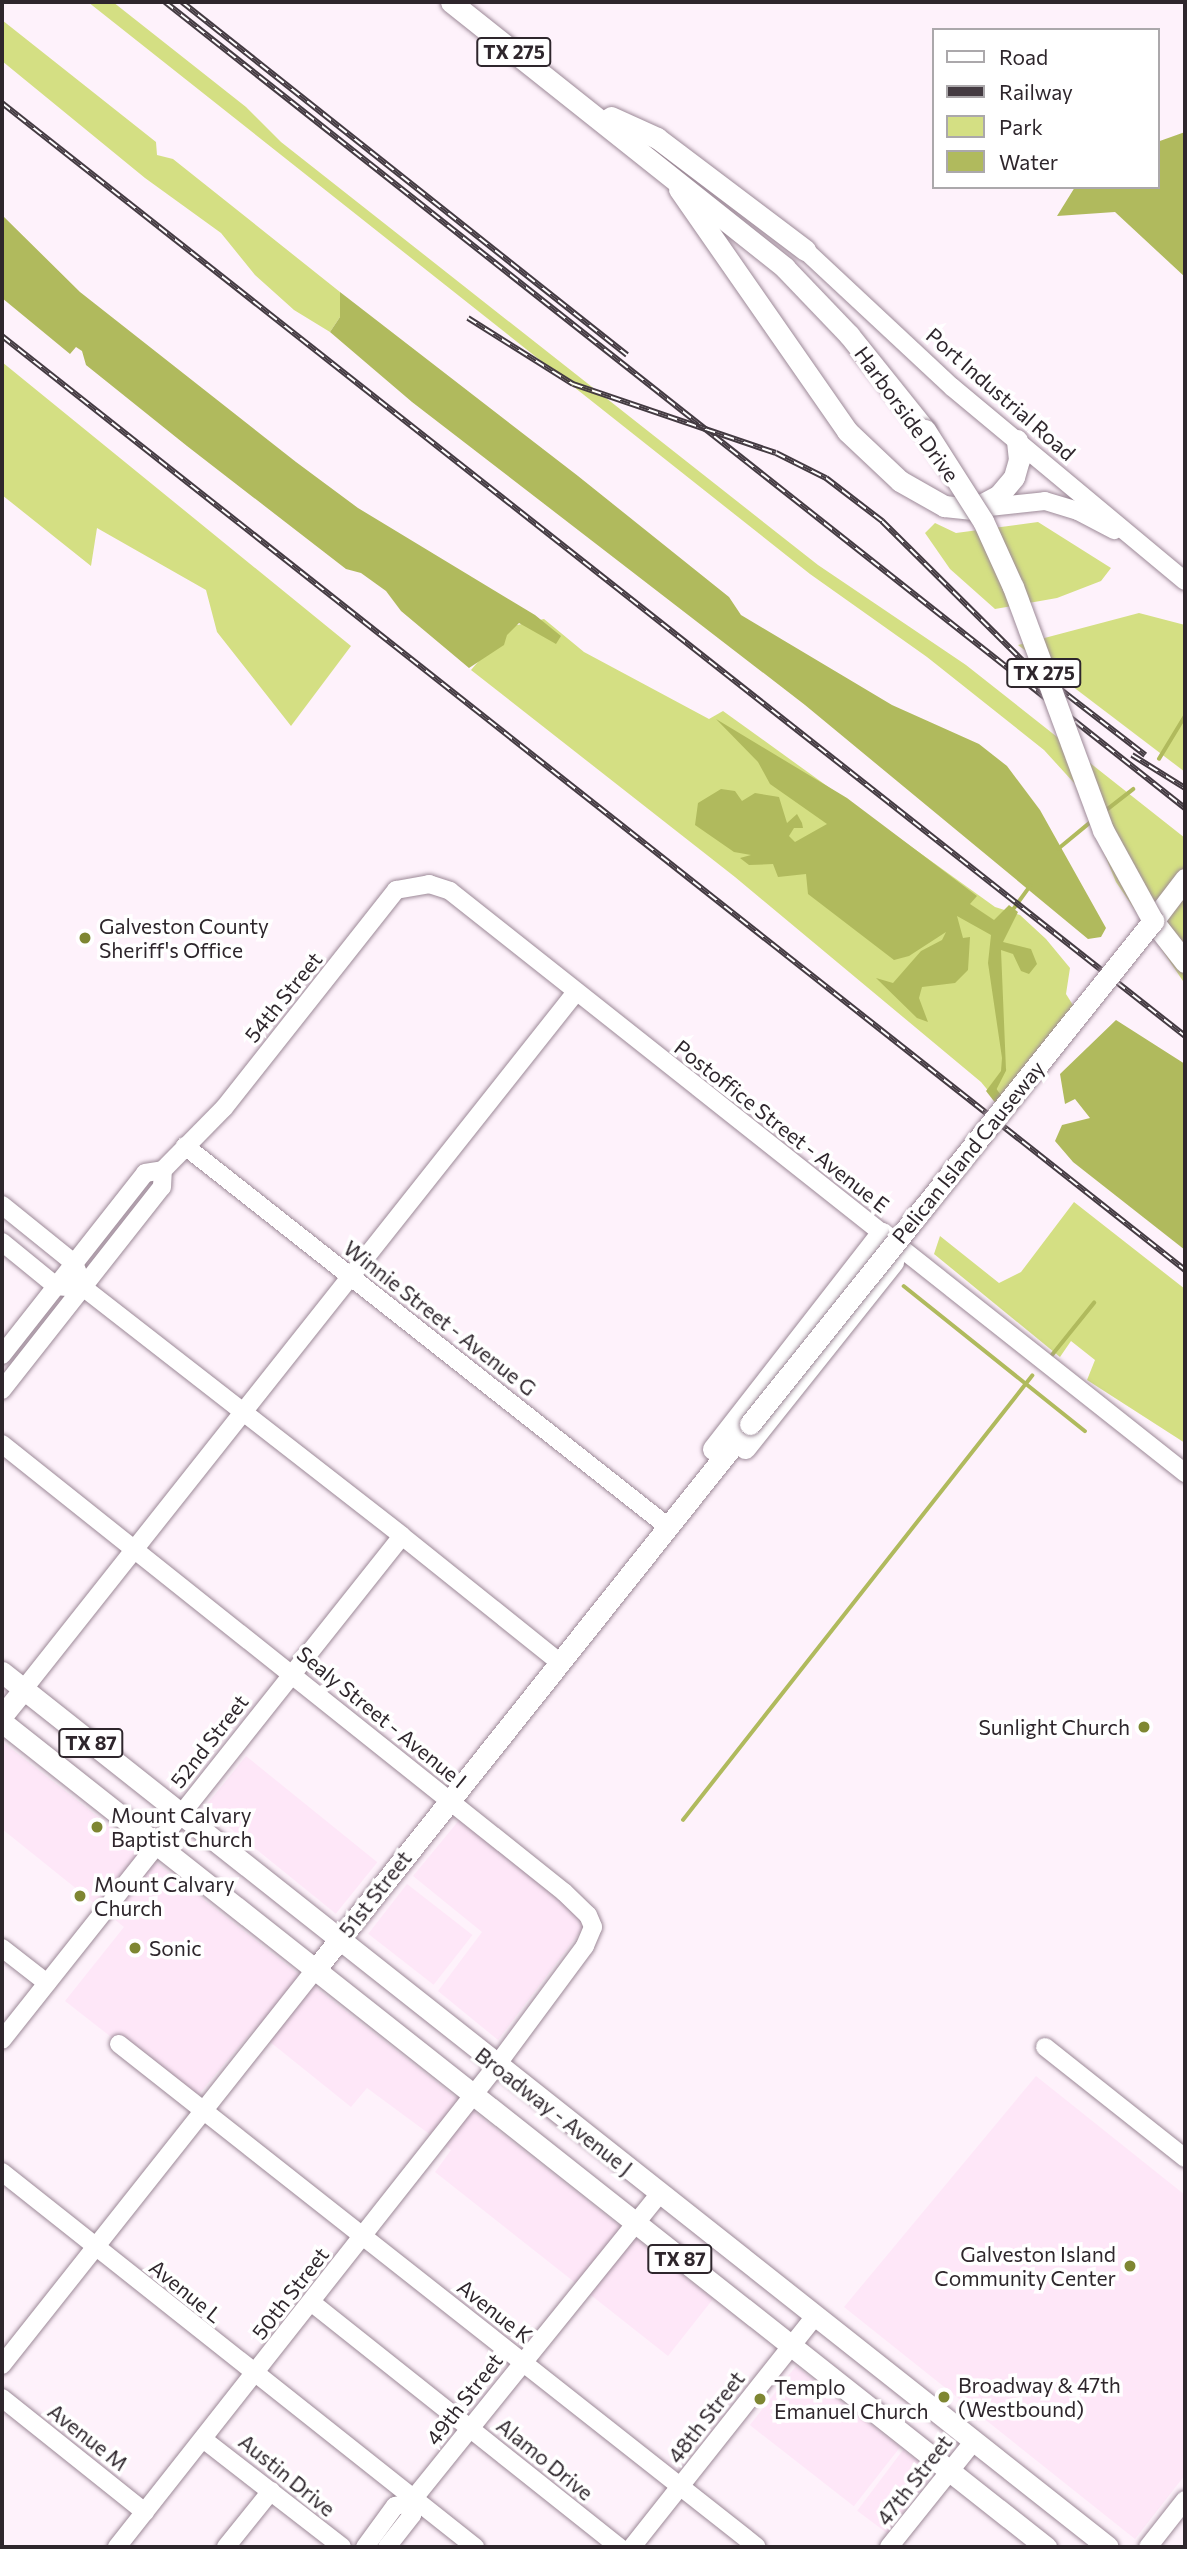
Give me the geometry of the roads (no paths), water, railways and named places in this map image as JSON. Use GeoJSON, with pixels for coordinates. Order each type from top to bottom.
{"type":"FeatureCollection","features":[{"type":"Feature","properties":{"kind":"main road","name":"Harborside Drive"},"geometry":{"type":"LineString","coordinates":[[450,2],[668,172],[785,268],[849,335],[925,430],[983,521],[1013,587],[1103,830],[1153,921],[1185,962]]}},
{"type":"Feature","properties":{"kind":"main road"},"geometry":{"type":"LineString","coordinates":[[577,102],[657,138],[805,250]]}},
{"type":"Feature","properties":{"kind":"main road"},"geometry":{"type":"LineString","coordinates":[[668,172],[839,420],[872,460],[916,493],[944,506],[974,509],[999,495],[1014,477],[1019,460],[1017,440]]}},
{"type":"Feature","properties":{"kind":"main road","name":"Pelican Island Causeway"},"geometry":{"type":"LineString","coordinates":[[750,1424],[1185,879]]}},
{"type":"Feature","properties":{"kind":"main road"},"geometry":{"type":"LineString","coordinates":[[685,1504],[734,1419],[881,1233]]}},
{"type":"Feature","properties":{"kind":"main road"},"geometry":{"type":"LineString","coordinates":[[685,1504],[762,1429],[903,1249]]}},
{"type":"Feature","properties":{"kind":"main road","name":"51st Street"},"geometry":{"type":"LineString","coordinates":[[315,1970],[750,1424]]}},
{"type":"Feature","properties":{"kind":"main road","name":"Broadway - Avenue J"},"geometry":{"type":"LineString","coordinates":[[2,1672],[1108,2547]]}},
{"type":"Feature","properties":{"kind":"main road"},"geometry":{"type":"LineString","coordinates":[[2,1716],[23,1689]]}},
{"type":"Feature","properties":{"kind":"main road","name":"Broadway - Avenue J"},"geometry":{"type":"LineString","coordinates":[[2,1722],[1046,2547]]}},
{"type":"Feature","properties":{"kind":"street","name":"Port Industrial Road"},"geometry":{"type":"LineString","coordinates":[[805,250],[952,387],[1185,581]]}},
{"type":"Feature","properties":{"kind":"street","name":"Port Industrial Road"},"geometry":{"type":"LineString","coordinates":[[974,509],[1045,501],[1078,511],[1138,542]]}},
{"type":"Feature","properties":{"kind":"street","name":"54th Street"},"geometry":{"type":"LineString","coordinates":[[2,1355],[145,1174],[163,1170],[224,1108],[396,890],[413,884],[450,891]]}},
{"type":"Feature","properties":{"kind":"street","name":"Postoffice Street - Avenue E"},"geometry":{"type":"LineString","coordinates":[[450,891],[1185,1473]]}},
{"type":"Feature","properties":{"kind":"street"},"geometry":{"type":"LineString","coordinates":[[23,1689],[576,992]]}},
{"type":"Feature","properties":{"kind":"street","name":"Winnie Street - Avenue G"},"geometry":{"type":"LineString","coordinates":[[185,1146],[667,1526]]}},
{"type":"Feature","properties":{"kind":"street","name":"54th Street"},"geometry":{"type":"LineString","coordinates":[[2,1390],[162,1187],[163,1170]]}},
{"type":"Feature","properties":{"kind":"street"},"geometry":{"type":"LineString","coordinates":[[2,1205],[74,1263],[84,1288],[244,1411],[559,1662]]}},
{"type":"Feature","properties":{"kind":"street"},"geometry":{"type":"LineString","coordinates":[[2,1242],[56,1286],[84,1288]]}},
{"type":"Feature","properties":{"kind":"street","name":"Sealy Street - Avenue I"},"geometry":{"type":"LineString","coordinates":[[2,1444],[291,1672],[589,1915],[593,1927],[585,1946],[496,2065]]}},
{"type":"Feature","properties":{"kind":"street","name":"52nd Street"},"geometry":{"type":"LineString","coordinates":[[2,2040],[291,1672],[402,1536]]}},
{"type":"Feature","properties":{"kind":"street"},"geometry":{"type":"LineString","coordinates":[[2,1948],[47,1983]]}},
{"type":"Feature","properties":{"kind":"street","name":"51st Street"},"geometry":{"type":"LineString","coordinates":[[2,2365],[315,1970]]}},
{"type":"Feature","properties":{"kind":"street","name":"Avenue K"},"geometry":{"type":"LineString","coordinates":[[119,2044],[757,2547]]}},
{"type":"Feature","properties":{"kind":"street"},"geometry":{"type":"LineString","coordinates":[[1045,2047],[1185,2158]]}},
{"type":"Feature","properties":{"kind":"street","name":"50th Street"},"geometry":{"type":"LineString","coordinates":[[117,2547],[496,2065]]}},
{"type":"Feature","properties":{"kind":"street","name":"Avenue L"},"geometry":{"type":"LineString","coordinates":[[2,2172],[253,2376],[475,2547]]}},
{"type":"Feature","properties":{"kind":"street","name":"49th Street"},"geometry":{"type":"LineString","coordinates":[[366,2547],[395,2507],[412,2501],[659,2194]]}},
{"type":"Feature","properties":{"kind":"street","name":"Alamo Drive"},"geometry":{"type":"LineString","coordinates":[[311,2302],[619,2547]]}},
{"type":"Feature","properties":{"kind":"street","name":"48th Street"},"geometry":{"type":"LineString","coordinates":[[632,2547],[815,2316]]}},
{"type":"Feature","properties":{"kind":"street","name":"Avenue M"},"geometry":{"type":"LineString","coordinates":[[2,2398],[145,2512]]}},
{"type":"Feature","properties":{"kind":"street","name":"Austin Drive"},"geometry":{"type":"LineString","coordinates":[[203,2439],[342,2547]]}},
{"type":"Feature","properties":{"kind":"street","name":"47th Street"},"geometry":{"type":"LineString","coordinates":[[889,2547],[974,2441]]}},
{"type":"Feature","properties":{"kind":"street"},"geometry":{"type":"LineString","coordinates":[[226,2547],[271,2491]]}},
{"type":"Feature","properties":{"kind":"street"},"geometry":{"type":"LineString","coordinates":[[1148,2547],[1185,2500]]}},
{"type":"Feature","properties":{"kind":"street","name":"49th Street"},"geometry":{"type":"LineString","coordinates":[[387,2547],[412,2515],[412,2501]]}},
{"type":"Feature","properties":{"kind":"water"},"geometry":{"type":"Polygon","coordinates":[[[1185,132],[1185,277],[1115,212],[1057,216],[1074,189],[1159,189],[1159,141],[1185,132]]]}},
{"type":"Feature","properties":{"kind":"water"},"geometry":{"type":"Polygon","coordinates":[[[2,215],[80,292],[296,462],[358,508],[535,615],[561,636],[556,644],[519,623],[507,635],[504,645],[469,668],[401,611],[386,591],[361,573],[346,569],[86,365],[82,351],[76,347],[70,354],[2,298],[2,215]]]}},
{"type":"Feature","properties":{"kind":"water"},"geometry":{"type":"Polygon","coordinates":[[[340,292],[729,597],[741,615],[892,705],[979,744],[1007,766],[1040,810],[1106,928],[1101,937],[1088,939],[805,705],[412,402],[330,332],[340,317],[340,292]]]}},
{"type":"Feature","properties":{"kind":"water"},"geometry":{"type":"Polygon","coordinates":[[[716,719],[847,798],[977,896],[970,904],[994,920],[1009,905],[1018,912],[1003,942],[1031,949],[1037,964],[1029,974],[1021,971],[1013,954],[1001,950],[1006,1070],[995,1087],[1006,1102],[1000,1109],[986,1091],[1001,1071],[1002,1058],[988,963],[991,935],[957,916],[963,938],[970,937],[968,970],[955,983],[922,987],[919,998],[928,1022],[917,1018],[876,978],[893,983],[921,951],[942,940],[946,932],[909,956],[894,960],[808,894],[806,874],[778,877],[773,864],[749,865],[740,858],[751,855],[734,852],[695,825],[698,803],[721,789],[735,791],[742,801],[755,793],[779,797],[787,823],[797,814],[802,823],[803,828],[794,828],[789,836],[795,842],[827,824],[770,784],[758,762],[716,719]]]}},
{"type":"Feature","properties":{"kind":"water"},"geometry":{"type":"Polygon","coordinates":[[[1116,1020],[1185,1064],[1185,1250],[1073,1162],[1055,1141],[1062,1125],[1090,1118],[1075,1099],[1065,1104],[1060,1074],[1116,1020]]]}},
{"type":"Feature","properties":{"kind":"waterway"},"geometry":{"type":"LineString","coordinates":[[1159,759],[1185,716]]}},
{"type":"Feature","properties":{"kind":"waterway"},"geometry":{"type":"LineString","coordinates":[[1104,812],[1133,789]]}},
{"type":"Feature","properties":{"kind":"waterway"},"geometry":{"type":"LineString","coordinates":[[1058,849],[1092,821]]}},
{"type":"Feature","properties":{"kind":"waterway"},"geometry":{"type":"LineString","coordinates":[[1012,911],[1030,886]]}},
{"type":"Feature","properties":{"kind":"waterway"},"geometry":{"type":"LineString","coordinates":[[994,1090],[1004,1070]]}},
{"type":"Feature","properties":{"kind":"waterway"},"geometry":{"type":"LineString","coordinates":[[904,1286],[1085,1431]]}},
{"type":"Feature","properties":{"kind":"waterway"},"geometry":{"type":"LineString","coordinates":[[1052,1355],[1094,1303]]}},
{"type":"Feature","properties":{"kind":"waterway"},"geometry":{"type":"LineString","coordinates":[[683,1820],[1032,1376]]}},
{"type":"Feature","properties":{"kind":"railway"},"geometry":{"type":"LineString","coordinates":[[165,2],[1185,808]]}},
{"type":"Feature","properties":{"kind":"railway"},"geometry":{"type":"LineString","coordinates":[[182,2],[627,355]]}},
{"type":"Feature","properties":{"kind":"railway"},"geometry":{"type":"LineString","coordinates":[[2,103],[1185,1036]]}},
{"type":"Feature","properties":{"kind":"railway"},"geometry":{"type":"LineString","coordinates":[[468,318],[573,384],[776,453],[826,478],[882,521],[1021,659],[1145,755]]}},
{"type":"Feature","properties":{"kind":"railway"},"geometry":{"type":"LineString","coordinates":[[2,336],[1185,1270]]}},
{"type":"Feature","properties":{"kind":"railway"},"geometry":{"type":"LineString","coordinates":[[1132,755],[1185,788]]}},
{"type":"Feature","properties":{"kind":"place","name":"Galveston County Sheriff's Office"},"geometry":{"type":"Point","coordinates":[85,938]}},
{"type":"Feature","properties":{"kind":"place","name":"Sunlight Church"},"geometry":{"type":"Point","coordinates":[1144,1727]}},
{"type":"Feature","properties":{"kind":"place","name":"Mount Calvary Baptist Church"},"geometry":{"type":"Point","coordinates":[97,1827]}},
{"type":"Feature","properties":{"kind":"place","name":"Mount Calvary Church"},"geometry":{"type":"Point","coordinates":[80,1896]}},
{"type":"Feature","properties":{"kind":"place","name":"Sonic"},"geometry":{"type":"Point","coordinates":[135,1948]}},
{"type":"Feature","properties":{"kind":"place","name":"Galveston Island Community Center"},"geometry":{"type":"Point","coordinates":[1130,2266]}},
{"type":"Feature","properties":{"kind":"place","name":"Broadway & 47th (Westbound)"},"geometry":{"type":"Point","coordinates":[944,2397]}},
{"type":"Feature","properties":{"kind":"place","name":"Templo Emanuel Church"},"geometry":{"type":"Point","coordinates":[760,2399]}}]}
